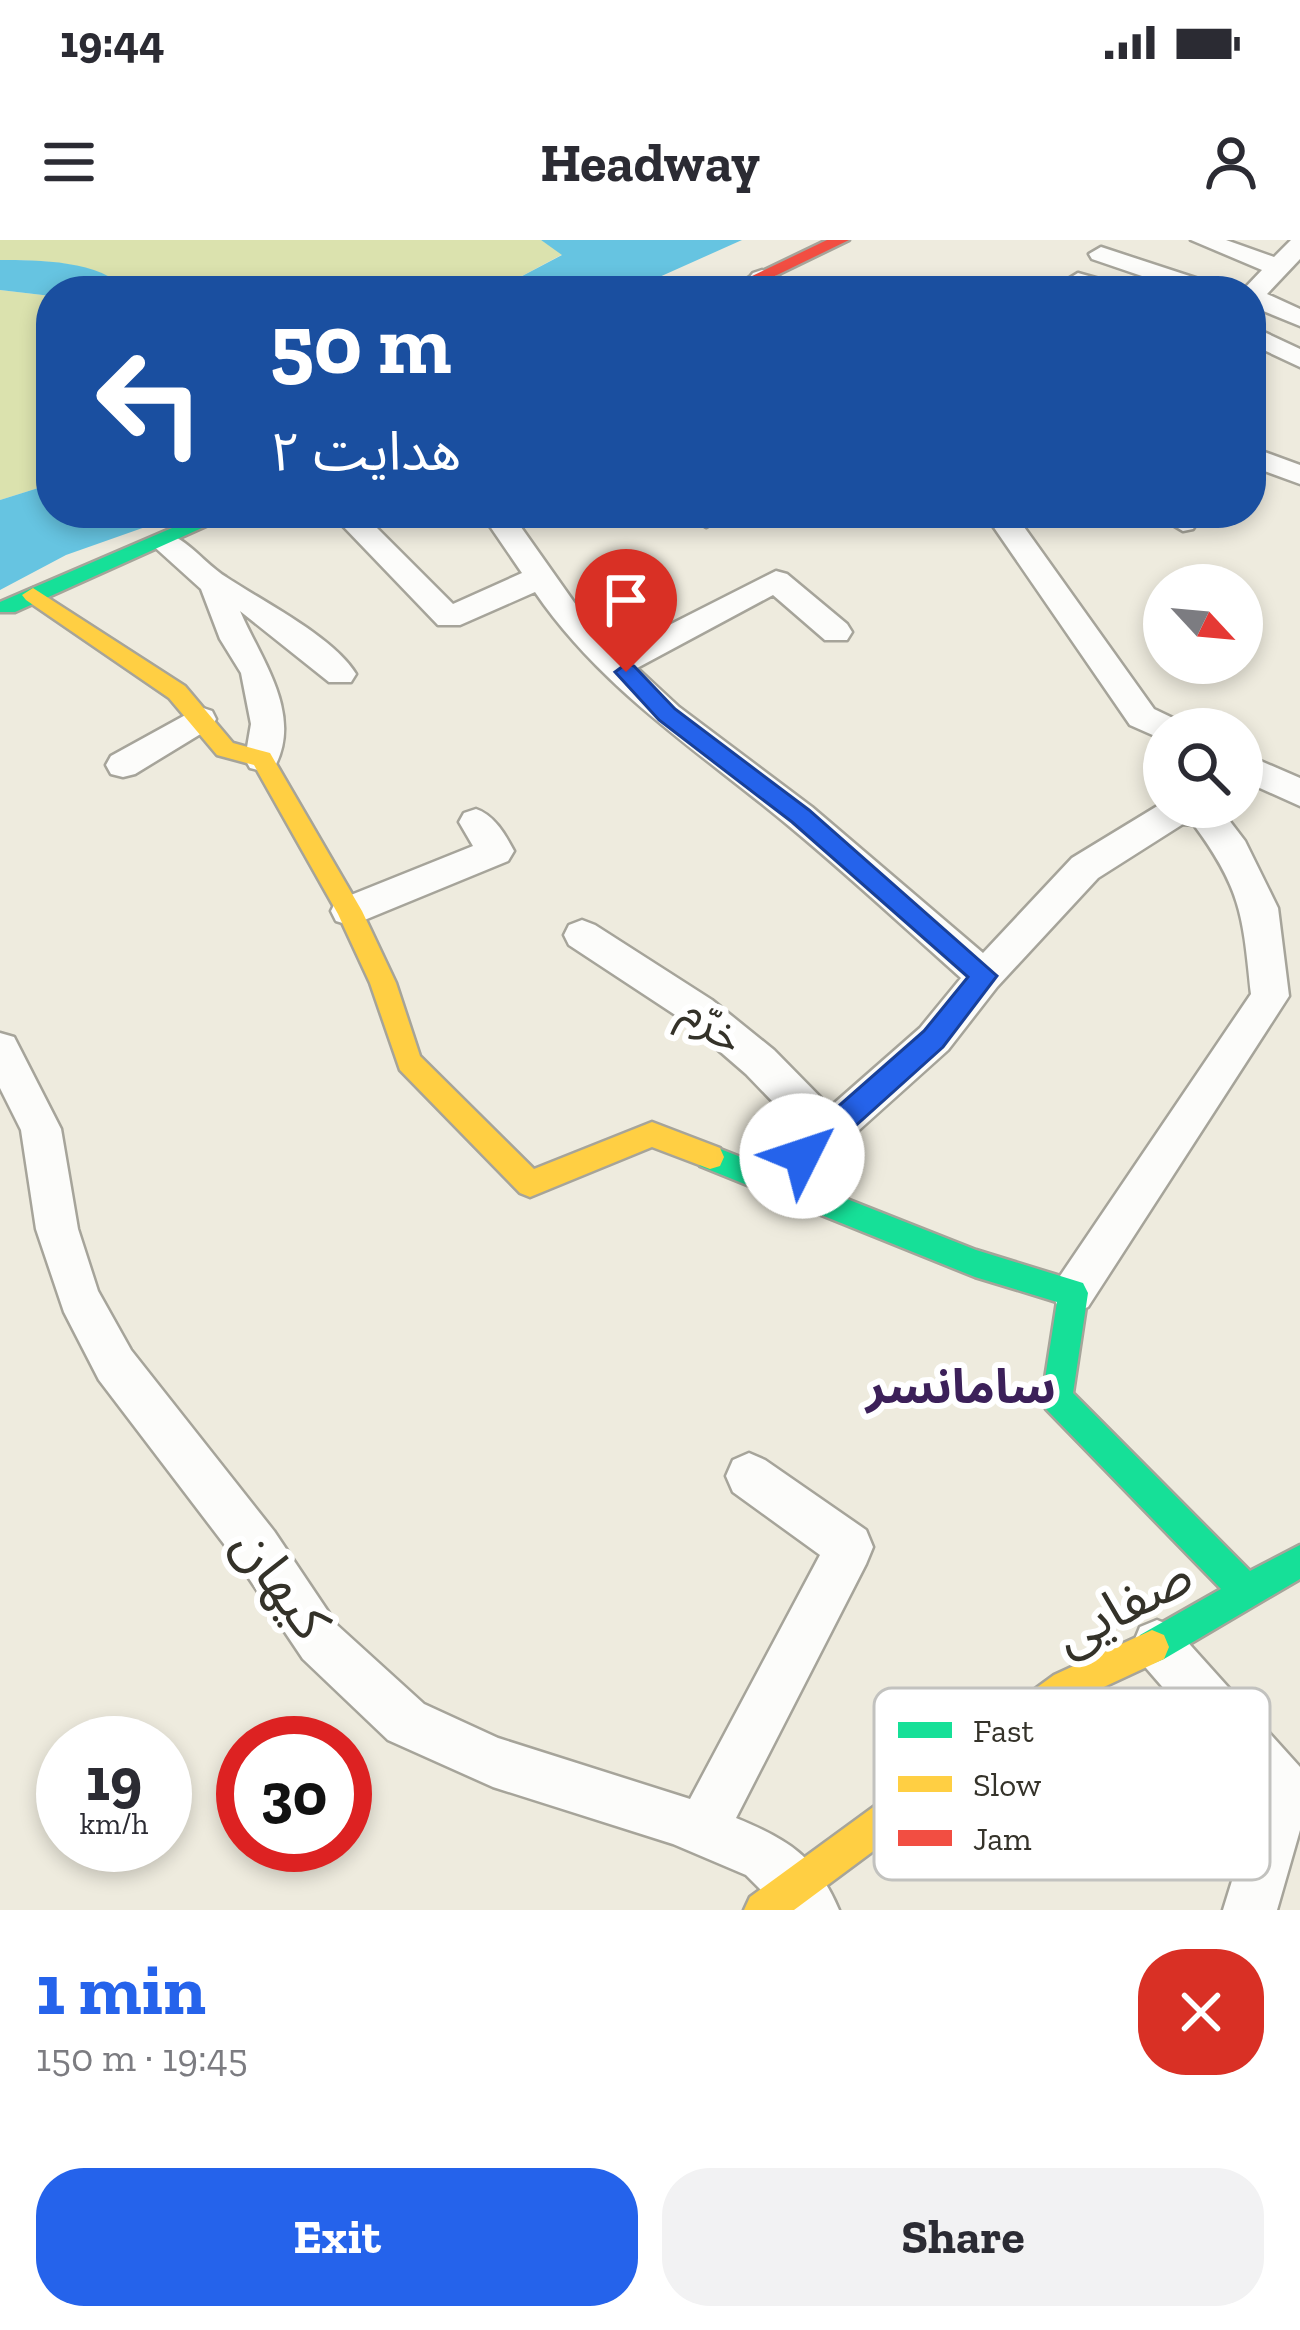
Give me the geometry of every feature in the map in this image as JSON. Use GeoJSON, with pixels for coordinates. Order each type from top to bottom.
{"type":"FeatureCollection","features":[{"type":"Feature","properties":{"kind":"street"},"geometry":{"type":"LineString","coordinates":[[766,276],[841,240]]}},
{"type":"Feature","properties":{"kind":"street"},"geometry":{"type":"LineString","coordinates":[[1203,240],[1278,267]]}},
{"type":"Feature","properties":{"kind":"street"},"geometry":{"type":"LineString","coordinates":[[1266,280],[1300,245]]}},
{"type":"Feature","properties":{"kind":"street"},"geometry":{"type":"LineString","coordinates":[[1101,254],[1166,276]]}},
{"type":"Feature","properties":{"kind":"street"},"geometry":{"type":"LineString","coordinates":[[1266,303],[1300,318]]}},
{"type":"Feature","properties":{"kind":"street"},"geometry":{"type":"LineString","coordinates":[[1266,342],[1300,359]]}},
{"type":"Feature","properties":{"kind":"street"},"geometry":{"type":"LineString","coordinates":[[1266,462],[1300,475]]}},
{"type":"Feature","properties":{"kind":"street"},"geometry":{"type":"LineString","coordinates":[[0,610],[193,528]]}},
{"type":"Feature","properties":{"kind":"street"},"geometry":{"type":"LineString","coordinates":[[360,528],[449,617],[539,578]]}},
{"type":"Feature","properties":{"kind":"street"},"geometry":{"type":"LineString","coordinates":[[506,528],[577,630],[667,715],[800,816],[984,976]]}},
{"type":"Feature","properties":{"kind":"street"},"geometry":{"type":"LineString","coordinates":[[1010,528],[1143,708]]}},
{"type":"Feature","properties":{"kind":"street"},"geometry":{"type":"LineString","coordinates":[[164,542],[214,584],[254,604],[340,674]]}},
{"type":"Feature","properties":{"kind":"street"},"geometry":{"type":"LineString","coordinates":[[617,665],[776,581],[836,632]]}},
{"type":"Feature","properties":{"kind":"street"},"geometry":{"type":"LineString","coordinates":[[214,584],[236,639],[257,673],[267,724],[262,759],[349,911],[383,983],[410,1062],[530,1184],[652,1134],[975,1263],[1072,1293]]}},
{"type":"Feature","properties":{"kind":"street"},"geometry":{"type":"LineString","coordinates":[[33,595],[177,692],[225,749],[262,759]]}},
{"type":"Feature","properties":{"kind":"street"},"geometry":{"type":"LineString","coordinates":[[123,765],[200,719]]}},
{"type":"Feature","properties":{"kind":"street"},"geometry":{"type":"LineString","coordinates":[[1263,775],[1300,793]]}},
{"type":"Feature","properties":{"kind":"street"},"geometry":{"type":"LineString","coordinates":[[349,911],[496,851],[476,822]]}},
{"type":"Feature","properties":{"kind":"street"},"geometry":{"type":"LineString","coordinates":[[775,1180],[934,1039],[984,976],[1085,868],[1149,828]]}},
{"type":"Feature","properties":{"kind":"street"},"geometry":{"type":"LineString","coordinates":[[1216,828],[1233,851],[1260,908],[1270,996],[1072,1293],[1057,1398],[1248,1593]]}},
{"type":"Feature","properties":{"kind":"street","name":"خرّم"},"geometry":{"type":"LineString","coordinates":[[582,935],[699,1011],[760,1062],[829,1132]]}},
{"type":"Feature","properties":{"kind":"street","name":"کیهان"},"geometry":{"type":"LineString","coordinates":[[0,1048],[41,1130],[57,1229],[79,1298],[106,1348],[257,1548],[320,1642],[406,1722],[493,1762],[702,1830],[765,1856],[790,1902]]}},
{"type":"Feature","properties":{"kind":"street"},"geometry":{"type":"LineString","coordinates":[[702,1830],[849,1547],[749,1476]]}},
{"type":"Feature","properties":{"kind":"street","name":"صفایی"},"geometry":{"type":"LineString","coordinates":[[1065,1688],[1157,1644],[1300,1561]]}},
{"type":"Feature","properties":{"kind":"street"},"geometry":{"type":"LineString","coordinates":[[1157,1644],[1196,1688]]}},
{"type":"Feature","properties":{"kind":"street"},"geometry":{"type":"LineString","coordinates":[[1270,1772],[1286,1790],[1270,1843]]}},
{"type":"Feature","properties":{"kind":"street","name":"صفایی"},"geometry":{"type":"LineString","coordinates":[[790,1902],[874,1837]]}},
{"type":"Feature","properties":{"kind":"street"},"geometry":{"type":"LineString","coordinates":[[1250,1910],[1259,1880]]}},
{"type":"Feature","properties":{"kind":"green space"},"geometry":{"type":"Polygon","coordinates":[[[0,240],[541,240],[563,254],[522,276],[106,276],[50,262],[0,260],[0,240]]]}},
{"type":"Feature","properties":{"kind":"green space"},"geometry":{"type":"Polygon","coordinates":[[[0,290],[36,294],[36,489],[0,500],[0,290]]]}},
{"type":"Feature","properties":{"kind":"water"},"geometry":{"type":"Polygon","coordinates":[[[541,240],[742,240],[662,276],[522,276],[562,255],[541,240]]]}},
{"type":"Feature","properties":{"kind":"water"},"geometry":{"type":"Polygon","coordinates":[[[0,260],[50,262],[107,276],[36,276],[36,294],[0,290],[0,260]]]}},
{"type":"Feature","properties":{"kind":"water"},"geometry":{"type":"Polygon","coordinates":[[[36,489],[36,528],[142,528],[66,555],[0,590],[0,500],[36,489]]]}},
{"type":"Feature","properties":{"kind":"traffic: fast"},"geometry":{"type":"LineString","coordinates":[[7,607],[190,528]]}},
{"type":"Feature","properties":{"kind":"traffic: fast"},"geometry":{"type":"LineString","coordinates":[[710,1157],[975,1263],[1073,1293],[1057,1398],[1248,1593]]}},
{"type":"Feature","properties":{"kind":"traffic: fast"},"geometry":{"type":"LineString","coordinates":[[1152,1647],[1300,1561]]}},
{"type":"Feature","properties":{"kind":"traffic: slow"},"geometry":{"type":"LineString","coordinates":[[33,595],[177,692],[225,749],[262,759],[349,911],[383,983],[409,1062],[530,1184],[652,1134],[710,1157]]}},
{"type":"Feature","properties":{"kind":"traffic: slow"},"geometry":{"type":"LineString","coordinates":[[1065,1688],[1152,1647]]}},
{"type":"Feature","properties":{"kind":"traffic: slow"},"geometry":{"type":"LineString","coordinates":[[763,1910],[874,1828]]}},
{"type":"Feature","properties":{"kind":"traffic: jam"},"geometry":{"type":"LineString","coordinates":[[763,276],[841,240]]}},
{"type":"Feature","properties":{"kind":"district","name":"سامانسر"},"geometry":{"type":"Point","coordinates":[961,1386]}},
{"type":"Feature","properties":{"kind":"route"},"geometry":{"type":"LineString","coordinates":[[626,672],[667,715],[800,816],[984,976],[934,1039],[802,1156]]}}]}
